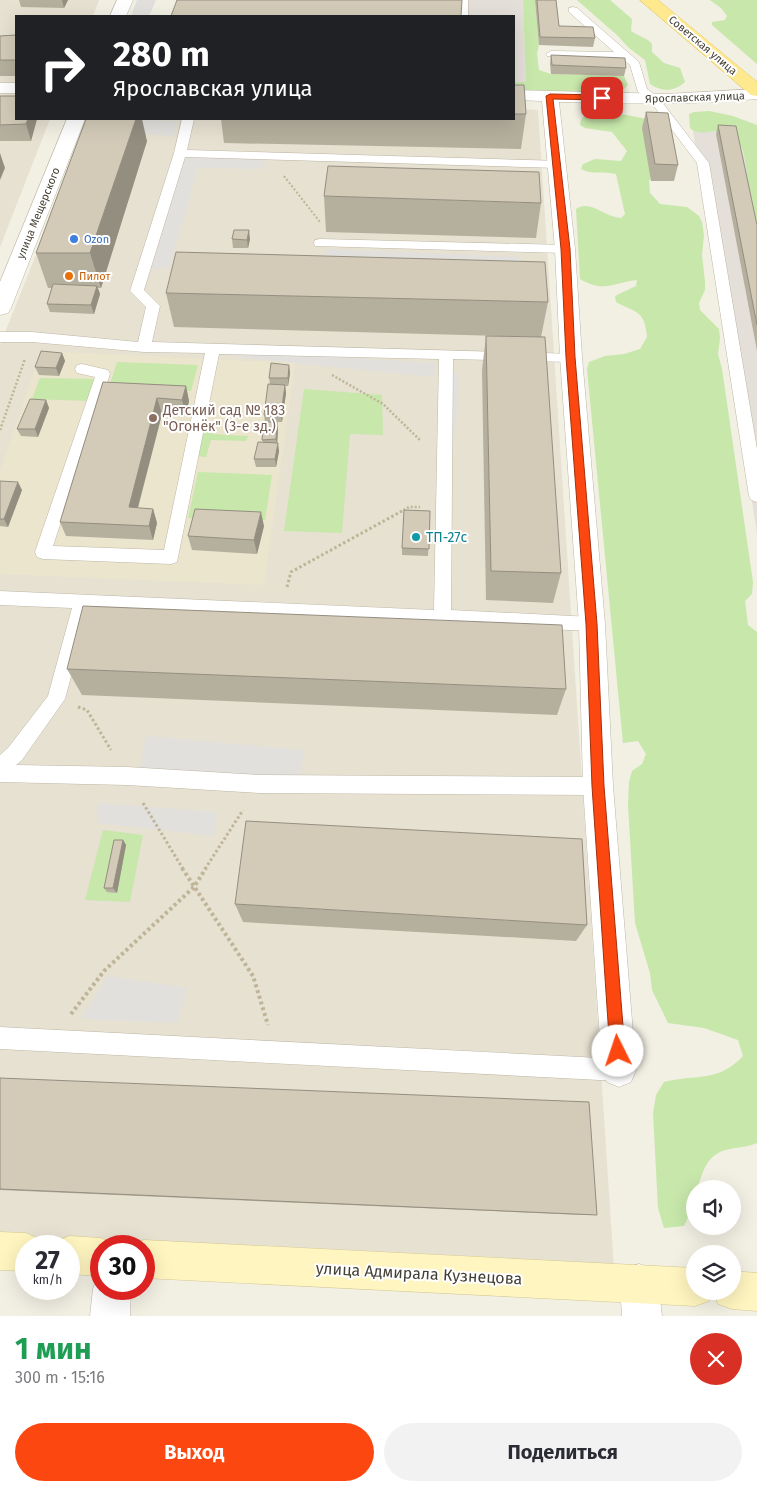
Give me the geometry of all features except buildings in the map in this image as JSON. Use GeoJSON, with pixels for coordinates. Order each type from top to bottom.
{"type":"FeatureCollection","features":[{"type":"Feature","properties":{"kind":"main road","name":"Советская улица"},"geometry":{"type":"LineString","coordinates":[[648,0],[757,90]]}},
{"type":"Feature","properties":{"kind":"main road"},"geometry":{"type":"LineString","coordinates":[[0,1251],[15,1252]]}},
{"type":"Feature","properties":{"kind":"main road","name":"улица Адмирала Кузнецова"},"geometry":{"type":"LineString","coordinates":[[155,1260],[641,1300],[686,1289]]}},
{"type":"Feature","properties":{"kind":"main road"},"geometry":{"type":"LineString","coordinates":[[741,1291],[757,1292]]}},
{"type":"Feature","properties":{"kind":"street"},"geometry":{"type":"LineString","coordinates":[[118,15],[125,0]]}},
{"type":"Feature","properties":{"kind":"street"},"geometry":{"type":"LineString","coordinates":[[0,88],[15,88]]}},
{"type":"Feature","properties":{"kind":"street","name":"Ярославская улица"},"geometry":{"type":"LineString","coordinates":[[515,95],[654,99],[727,98],[757,94]]}},
{"type":"Feature","properties":{"kind":"street"},"geometry":{"type":"LineString","coordinates":[[550,96],[565,249],[571,357],[592,624],[598,786],[619,1070]]}},
{"type":"Feature","properties":{"kind":"street","name":"улица Мещерского"},"geometry":{"type":"LineString","coordinates":[[0,308],[76,120]]}},
{"type":"Feature","properties":{"kind":"street"},"geometry":{"type":"LineString","coordinates":[[110,1316],[111,1300]]}},
{"type":"Feature","properties":{"kind":"lane"},"geometry":{"type":"LineString","coordinates":[[463,0],[463,15]]}},
{"type":"Feature","properties":{"kind":"lane"},"geometry":{"type":"LineString","coordinates":[[573,10],[635,64],[642,90],[654,99],[703,163],[757,496]]}},
{"type":"Feature","properties":{"kind":"lane"},"geometry":{"type":"LineString","coordinates":[[551,54],[625,55]]}},
{"type":"Feature","properties":{"kind":"lane"},"geometry":{"type":"LineString","coordinates":[[144,347],[153,306],[137,291],[180,153],[188,120]]}},
{"type":"Feature","properties":{"kind":"lane"},"geometry":{"type":"LineString","coordinates":[[180,153],[558,164]]}},
{"type":"Feature","properties":{"kind":"lane"},"geometry":{"type":"LineString","coordinates":[[320,243],[565,249]]}},
{"type":"Feature","properties":{"kind":"lane"},"geometry":{"type":"LineString","coordinates":[[0,337],[32,337],[144,347],[446,356],[571,357]]}},
{"type":"Feature","properties":{"kind":"lane"},"geometry":{"type":"LineString","coordinates":[[82,369],[103,374],[43,552],[170,557],[213,348]]}},
{"type":"Feature","properties":{"kind":"lane"},"geometry":{"type":"LineString","coordinates":[[442,617],[446,356]]}},
{"type":"Feature","properties":{"kind":"lane"},"geometry":{"type":"LineString","coordinates":[[0,598],[592,624]]}},
{"type":"Feature","properties":{"kind":"lane"},"geometry":{"type":"LineString","coordinates":[[0,766],[14,754],[56,699],[82,602]]}},
{"type":"Feature","properties":{"kind":"lane"},"geometry":{"type":"LineString","coordinates":[[0,772],[127,776],[260,784],[598,786]]}},
{"type":"Feature","properties":{"kind":"lane"},"geometry":{"type":"LineString","coordinates":[[0,1038],[619,1070]]}},
{"type":"Feature","properties":{"kind":"path"},"geometry":{"type":"LineString","coordinates":[[286,156],[283,178],[320,223],[320,243]]}},
{"type":"Feature","properties":{"kind":"path"},"geometry":{"type":"LineString","coordinates":[[0,430],[32,337]]}},
{"type":"Feature","properties":{"kind":"path"},"geometry":{"type":"LineString","coordinates":[[292,351],[383,404],[445,464]]}},
{"type":"Feature","properties":{"kind":"path"},"geometry":{"type":"LineString","coordinates":[[282,609],[291,572],[409,507],[445,507]]}},
{"type":"Feature","properties":{"kind":"path"},"geometry":{"type":"LineString","coordinates":[[56,699],[87,710],[194,887],[253,976],[277,1053]]}},
{"type":"Feature","properties":{"kind":"path"},"geometry":{"type":"LineString","coordinates":[[51,1040],[104,971],[194,887],[260,784]]}},
{"type":"Feature","properties":{"kind":"shaded area"},"geometry":{"type":"Polygon","coordinates":[[[0,0],[99,0],[93,15],[15,15],[15,120],[50,120],[0,247],[0,0]]]}},
{"type":"Feature","properties":{"kind":"shaded area"},"geometry":{"type":"Polygon","coordinates":[[[137,0],[156,0],[149,15],[131,15],[137,0]]]}},
{"type":"Feature","properties":{"kind":"shaded area"},"geometry":{"type":"Polygon","coordinates":[[[189,0],[523,0],[526,83],[515,82],[515,15],[183,15],[189,0]]]}},
{"type":"Feature","properties":{"kind":"shaded area"},"geometry":{"type":"Polygon","coordinates":[[[515,109],[538,110],[614,1270],[155,1245],[155,1235],[90,1235],[90,1242],[80,1241],[80,1235],[15,1235],[15,1238],[0,1237],[0,345],[90,120],[515,120],[515,109]]]}},
{"type":"Feature","properties":{"kind":"shaded area"},"geometry":{"type":"Polygon","coordinates":[[[126,120],[178,121],[173,137],[121,130],[126,120]]]}},
{"type":"Feature","properties":{"kind":"shaded area"},"geometry":{"type":"Polygon","coordinates":[[[693,131],[725,132],[737,140],[746,160],[748,172],[757,229],[757,533],[693,131]]]}},
{"type":"Feature","properties":{"kind":"shaded area"},"geometry":{"type":"Polygon","coordinates":[[[185,156],[265,160],[264,169],[198,168],[169,268],[151,269],[185,156]]]}},
{"type":"Feature","properties":{"kind":"shaded area"},"geometry":{"type":"Polygon","coordinates":[[[327,249],[519,257],[519,270],[324,263],[327,249]]]}},
{"type":"Feature","properties":{"kind":"shaded area","name":"Детский сад № 183 \"Огонёк\" (3-е зд.)"},"geometry":{"type":"Polygon","coordinates":[[[41,351],[295,363],[264,585],[0,574],[0,472],[41,351]]]}},
{"type":"Feature","properties":{"kind":"shaded area"},"geometry":{"type":"Polygon","coordinates":[[[239,351],[437,363],[433,377],[237,357],[239,351]]]}},
{"type":"Feature","properties":{"kind":"shaded area"},"geometry":{"type":"Polygon","coordinates":[[[442,371],[459,375],[455,438],[441,434],[442,371]]]}},
{"type":"Feature","properties":{"kind":"shaded area"},"geometry":{"type":"Polygon","coordinates":[[[146,736],[304,750],[300,777],[140,768],[146,736]]]}},
{"type":"Feature","properties":{"kind":"shaded area"},"geometry":{"type":"Polygon","coordinates":[[[97,803],[218,812],[213,836],[98,823],[97,803]]]}},
{"type":"Feature","properties":{"kind":"shaded area"},"geometry":{"type":"Polygon","coordinates":[[[108,976],[187,988],[177,1023],[81,1019],[108,976]]]}},
{"type":"Feature","properties":{"kind":"green space"},"geometry":{"type":"Polygon","coordinates":[[[523,0],[535,0],[539,70],[551,74],[624,76],[628,85],[622,91],[616,93],[515,92],[515,82],[526,82],[523,0]]]}},
{"type":"Feature","properties":{"kind":"green space"},"geometry":{"type":"Polygon","coordinates":[[[577,0],[610,0],[632,19],[631,31],[652,44],[652,52],[664,63],[680,68],[685,82],[677,88],[668,90],[663,90],[650,84],[645,60],[629,48],[577,0]]]}},
{"type":"Feature","properties":{"kind":"green space"},"geometry":{"type":"Polygon","coordinates":[[[710,0],[757,0],[757,64],[712,25],[712,22],[725,20],[727,16],[721,8],[710,0]]]}},
{"type":"Feature","properties":{"kind":"green space"},"geometry":{"type":"Polygon","coordinates":[[[709,111],[733,116],[757,125],[757,229],[745,160],[740,145],[731,135],[723,132],[697,132],[690,128],[689,114],[709,111]]]}},
{"type":"Feature","properties":{"kind":"green space"},"geometry":{"type":"Polygon","coordinates":[[[589,113],[627,115],[651,120],[655,171],[649,181],[650,193],[660,204],[687,207],[699,216],[702,222],[705,290],[699,303],[700,310],[719,329],[718,354],[722,369],[753,582],[752,594],[745,601],[748,625],[757,632],[757,1143],[716,1154],[704,1169],[700,1180],[686,1180],[686,1222],[684,1226],[664,1228],[658,1208],[653,1113],[656,1095],[664,1082],[715,1074],[734,1065],[743,1056],[738,1040],[704,1028],[668,1023],[652,990],[650,973],[635,923],[628,805],[629,782],[632,771],[642,764],[646,754],[638,741],[623,743],[587,369],[589,362],[605,356],[624,354],[640,349],[647,337],[642,317],[616,302],[615,296],[636,286],[637,280],[602,286],[580,279],[576,209],[582,206],[592,207],[608,215],[621,218],[625,214],[616,174],[589,172],[581,169],[583,164],[595,159],[621,161],[627,151],[612,132],[585,128],[580,125],[582,119],[589,113]]]}},
{"type":"Feature","properties":{"kind":"green space"},"geometry":{"type":"Polygon","coordinates":[[[117,362],[198,365],[191,391],[108,390],[117,362]]]}},
{"type":"Feature","properties":{"kind":"green space"},"geometry":{"type":"Polygon","coordinates":[[[40,378],[95,379],[89,401],[32,399],[40,378]]]}},
{"type":"Feature","properties":{"kind":"green space"},"geometry":{"type":"Polygon","coordinates":[[[304,389],[382,395],[383,435],[350,434],[342,533],[284,531],[304,389]]]}},
{"type":"Feature","properties":{"kind":"green space"},"geometry":{"type":"Polygon","coordinates":[[[204,424],[214,424],[212,434],[248,436],[246,441],[211,440],[206,457],[195,456],[204,424]]]}},
{"type":"Feature","properties":{"kind":"green space"},"geometry":{"type":"Polygon","coordinates":[[[198,472],[272,475],[265,520],[188,518],[198,472]]]}},
{"type":"Feature","properties":{"kind":"green space"},"geometry":{"type":"Polygon","coordinates":[[[103,830],[143,835],[130,902],[85,900],[103,830]]]}},
{"type":"Feature","properties":{"kind":"place","name":"Ozon"},"geometry":{"type":"Point","coordinates":[74,239]}},
{"type":"Feature","properties":{"kind":"place","name":"Пилот"},"geometry":{"type":"Point","coordinates":[69,276]}},
{"type":"Feature","properties":{"kind":"place","name":"Детский сад № 183 \"Огонёк\" (3-е зд.)"},"geometry":{"type":"Point","coordinates":[153,418]}},
{"type":"Feature","properties":{"kind":"place","name":"ТП-27c"},"geometry":{"type":"Point","coordinates":[416,537]}},
{"type":"Feature","properties":{"kind":"route"},"geometry":{"type":"LineString","coordinates":[[602,98],[550,96],[565,249],[571,357],[592,624],[598,786],[618,1051]]}}]}
